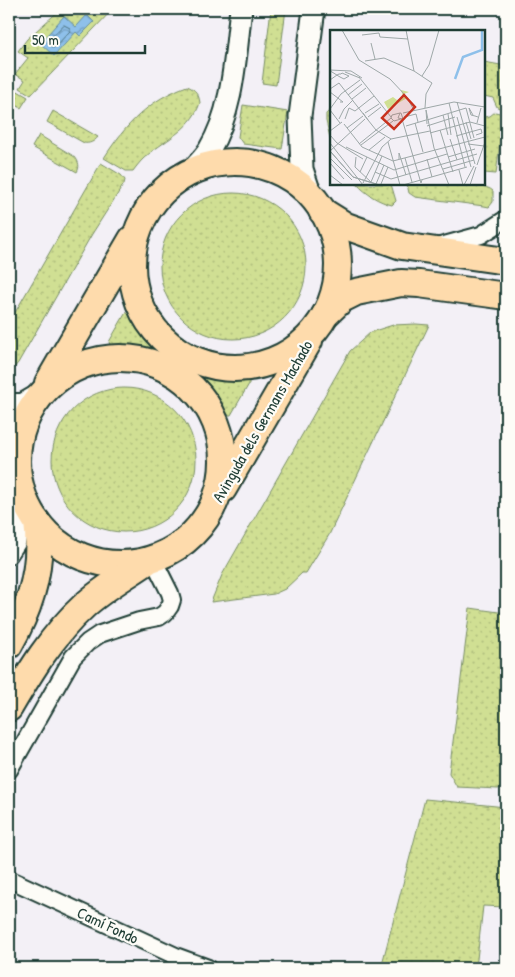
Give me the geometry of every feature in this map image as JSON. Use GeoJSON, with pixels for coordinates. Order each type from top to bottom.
{"type":"FeatureCollection","features":[{"type":"Feature","properties":{"kind":"main road"},"geometry":{"type":"LineString","coordinates":[[9,646],[24,617],[32,593],[39,555],[31,512],[13,470],[24,422],[139,226],[152,205],[168,187],[189,173],[207,166],[226,163],[256,165],[281,173],[297,183],[316,203],[346,226],[400,246],[506,261]]}},
{"type":"Feature","properties":{"kind":"main road"},"geometry":{"type":"LineString","coordinates":[[139,226],[132,266],[134,286],[140,305],[149,323],[177,351],[195,360],[214,366],[234,368],[254,366],[273,360],[291,351],[306,338],[322,319],[333,295],[337,274],[337,252],[332,230],[316,203]]}},
{"type":"Feature","properties":{"kind":"main road","name":"Avinguda dels Germans Machado"},"geometry":{"type":"LineString","coordinates":[[205,518],[322,319],[342,299],[356,292],[402,283],[506,296]]}},
{"type":"Feature","properties":{"kind":"main road"},"geometry":{"type":"LineString","coordinates":[[9,406],[23,406],[69,371],[84,364],[101,359],[136,359],[153,363],[169,370],[184,379],[196,391],[207,405],[215,420],[223,454],[223,472],[214,504],[194,532],[182,543],[151,559],[85,605],[67,622],[39,658],[9,708]]}},
{"type":"Feature","properties":{"kind":"main road"},"geometry":{"type":"LineString","coordinates":[[31,512],[57,543],[82,557],[98,562],[119,564],[151,559]]}},
{"type":"Feature","properties":{"kind":"street"},"geometry":{"type":"LineString","coordinates":[[189,173],[208,152],[220,130],[226,113],[241,9]]}},
{"type":"Feature","properties":{"kind":"street"},"geometry":{"type":"LineString","coordinates":[[314,9],[300,116],[302,169],[316,203]]}},
{"type":"Feature","properties":{"kind":"street"},"geometry":{"type":"LineString","coordinates":[[426,250],[481,235],[506,220]]}},
{"type":"Feature","properties":{"kind":"street"},"geometry":{"type":"LineString","coordinates":[[9,555],[17,544],[31,512]]}},
{"type":"Feature","properties":{"kind":"street"},"geometry":{"type":"LineString","coordinates":[[9,770],[73,657],[88,642],[100,634],[159,617],[170,606],[172,600],[170,593],[151,559]]}},
{"type":"Feature","properties":{"kind":"street","name":"Camí Fondo"},"geometry":{"type":"LineString","coordinates":[[9,879],[178,957],[208,968]]}},
{"type":"Feature","properties":{"kind":"green space"},"geometry":{"type":"Polygon","coordinates":[[[61,9],[113,9],[31,95],[20,88],[25,80],[15,74],[28,58],[18,51],[27,39],[61,9]]]}},
{"type":"Feature","properties":{"kind":"green space"},"geometry":{"type":"Polygon","coordinates":[[[271,9],[286,9],[276,85],[262,83],[271,9]]]}},
{"type":"Feature","properties":{"kind":"green space"},"geometry":{"type":"Polygon","coordinates":[[[485,62],[506,66],[505,110],[497,107],[493,98],[485,96],[485,62]]]}},
{"type":"Feature","properties":{"kind":"green space"},"geometry":{"type":"Polygon","coordinates":[[[9,86],[28,97],[21,108],[9,100],[9,86]]]}},
{"type":"Feature","properties":{"kind":"green space"},"geometry":{"type":"Polygon","coordinates":[[[187,86],[196,92],[200,103],[190,121],[175,135],[151,152],[133,171],[126,171],[104,158],[140,114],[161,98],[187,86]]]}},
{"type":"Feature","properties":{"kind":"green space"},"geometry":{"type":"Polygon","coordinates":[[[243,105],[288,112],[282,149],[243,144],[238,137],[243,105]]]}},
{"type":"Feature","properties":{"kind":"green space"},"geometry":{"type":"Polygon","coordinates":[[[53,111],[98,137],[91,142],[84,143],[47,122],[53,111]]]}},
{"type":"Feature","properties":{"kind":"green space"},"geometry":{"type":"Polygon","coordinates":[[[330,112],[330,138],[326,121],[326,114],[330,112]]]}},
{"type":"Feature","properties":{"kind":"green space"},"geometry":{"type":"Polygon","coordinates":[[[495,112],[504,114],[496,174],[485,173],[485,117],[495,112]]]}},
{"type":"Feature","properties":{"kind":"green space"},"geometry":{"type":"Polygon","coordinates":[[[39,135],[75,157],[79,164],[77,172],[32,147],[39,135]]]}},
{"type":"Feature","properties":{"kind":"green space"},"geometry":{"type":"Polygon","coordinates":[[[101,163],[121,175],[125,180],[124,184],[92,234],[18,363],[9,371],[9,323],[101,163]]]}},
{"type":"Feature","properties":{"kind":"green space"},"geometry":{"type":"Polygon","coordinates":[[[358,185],[391,185],[396,201],[392,205],[382,202],[358,185]]]}},
{"type":"Feature","properties":{"kind":"green space"},"geometry":{"type":"Polygon","coordinates":[[[407,185],[477,185],[493,191],[493,202],[489,207],[415,197],[409,193],[407,185]]]}},
{"type":"Feature","properties":{"kind":"green space"},"geometry":{"type":"Polygon","coordinates":[[[233,193],[261,199],[273,205],[284,215],[294,226],[300,238],[306,266],[300,294],[294,306],[284,317],[273,327],[261,333],[233,339],[205,333],[193,327],[182,317],[172,306],[166,294],[160,266],[166,238],[172,226],[182,215],[193,205],[205,199],[233,193]]]}},
{"type":"Feature","properties":{"kind":"green space"},"geometry":{"type":"Polygon","coordinates":[[[130,310],[134,310],[150,336],[166,352],[184,364],[204,372],[242,375],[249,378],[249,384],[231,415],[224,415],[206,389],[189,373],[170,361],[141,352],[112,350],[109,342],[125,314],[130,310]]]}},
{"type":"Feature","properties":{"kind":"green space"},"geometry":{"type":"Polygon","coordinates":[[[393,325],[429,325],[329,535],[306,573],[302,573],[285,589],[274,594],[211,602],[222,575],[350,351],[371,332],[393,325]]]}},
{"type":"Feature","properties":{"kind":"green space"},"geometry":{"type":"Polygon","coordinates":[[[124,388],[152,393],[175,409],[191,432],[196,460],[191,488],[175,511],[152,527],[124,532],[96,527],[73,511],[57,488],[52,460],[57,432],[73,409],[96,393],[124,388]]]}},
{"type":"Feature","properties":{"kind":"green space"},"geometry":{"type":"Polygon","coordinates":[[[470,608],[506,613],[506,787],[498,789],[457,787],[449,773],[470,608]]]}},
{"type":"Feature","properties":{"kind":"green space"},"geometry":{"type":"Polygon","coordinates":[[[425,799],[506,807],[506,907],[483,906],[476,968],[381,968],[425,799]]]}},
{"type":"Feature","properties":{"kind":"water"},"geometry":{"type":"Polygon","coordinates":[[[87,15],[94,22],[80,36],[76,32],[54,56],[40,43],[64,16],[76,27],[87,15]]]}}]}
